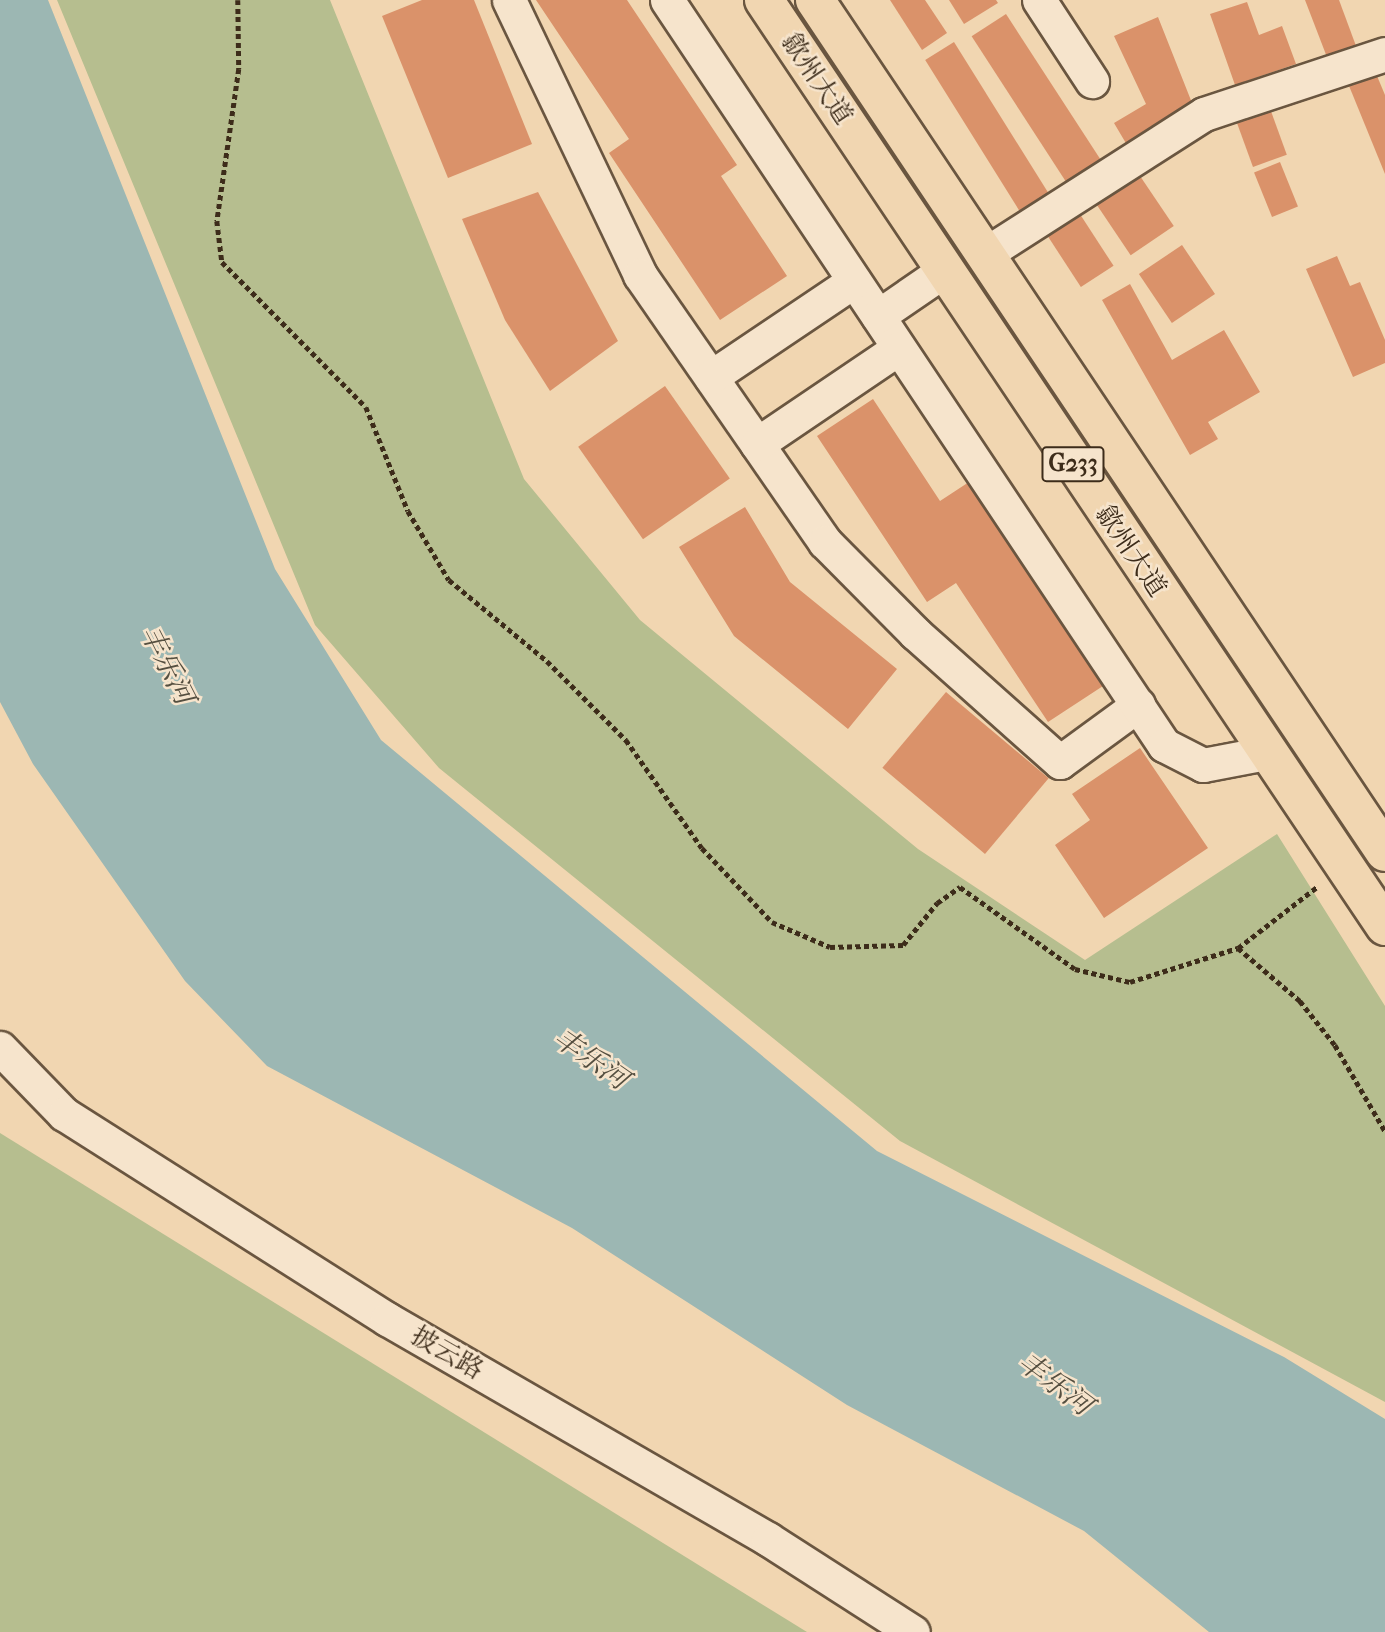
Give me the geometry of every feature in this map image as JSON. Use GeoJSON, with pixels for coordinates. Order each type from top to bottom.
{"type":"FeatureCollection","features":[{"type":"Feature","properties":{"kind":"highway","name":"歙州大道"},"geometry":{"type":"LineString","coordinates":[[764,0],[1266,753],[1385,926]]}},
{"type":"Feature","properties":{"kind":"highway","name":"歙州大道"},"geometry":{"type":"LineString","coordinates":[[815,0],[1385,852]]}},
{"type":"Feature","properties":{"kind":"street"},"geometry":{"type":"LineString","coordinates":[[509,0],[634,264],[834,551],[1060,762],[1138,705]]}},
{"type":"Feature","properties":{"kind":"street"},"geometry":{"type":"LineString","coordinates":[[667,0],[1164,745],[1190,762],[1266,753]]}},
{"type":"Feature","properties":{"kind":"street"},"geometry":{"type":"LineString","coordinates":[[1039,0],[1092,81]]}},
{"type":"Feature","properties":{"kind":"street"},"geometry":{"type":"LineString","coordinates":[[985,254],[1204,114],[1385,54]]}},
{"type":"Feature","properties":{"kind":"street"},"geometry":{"type":"LineString","coordinates":[[878,316],[945,271]]}},
{"type":"Feature","properties":{"kind":"street"},"geometry":{"type":"LineString","coordinates":[[711,377],[854,281]]}},
{"type":"Feature","properties":{"kind":"street"},"geometry":{"type":"LineString","coordinates":[[757,444],[899,348]]}},
{"type":"Feature","properties":{"kind":"street","name":"披云路"},"geometry":{"type":"LineString","coordinates":[[0,1048],[64,1114],[387,1319],[768,1539],[913,1632]]}},
{"type":"Feature","properties":{"kind":"path"},"geometry":{"type":"LineString","coordinates":[[238,0],[239,69],[217,221],[222,262],[366,407],[413,521],[449,580],[547,661],[626,740],[702,848],[757,908],[789,934],[818,945],[903,945],[937,903],[960,887],[1075,969],[1108,981],[1151,980],[1238,947],[1343,866]]}},
{"type":"Feature","properties":{"kind":"path"},"geometry":{"type":"LineString","coordinates":[[1238,947],[1300,1001],[1335,1045],[1385,1131]]}},
{"type":"Feature","properties":{"kind":"green space"},"geometry":{"type":"Polygon","coordinates":[[[57,0],[330,0],[524,479],[640,620],[918,849],[1085,960],[1277,834],[1385,1006],[1385,1402],[900,1141],[439,768],[315,625],[57,0]]]}},
{"type":"Feature","properties":{"kind":"green space"},"geometry":{"type":"Polygon","coordinates":[[[0,1133],[807,1632],[0,1632],[0,1133]]]}},
{"type":"Feature","properties":{"kind":"water","name":"丰乐河"},"geometry":{"type":"Polygon","coordinates":[[[0,0],[48,0],[275,569],[381,740],[877,1151],[1284,1357],[1385,1419],[1385,1632],[1209,1632],[1084,1531],[847,1405],[572,1228],[267,1066],[185,981],[33,764],[0,702],[0,0]]]}},
{"type":"Feature","properties":{"kind":"building"},"geometry":{"type":"Polygon","coordinates":[[[422,0],[474,0],[532,144],[448,178],[382,16],[422,0]]]}},
{"type":"Feature","properties":{"kind":"building"},"geometry":{"type":"Polygon","coordinates":[[[536,0],[627,0],[737,165],[721,176],[787,276],[720,320],[609,153],[629,139],[536,0]]]}},
{"type":"Feature","properties":{"kind":"building"},"geometry":{"type":"Polygon","coordinates":[[[890,0],[925,0],[947,33],[922,50],[890,0]]]}},
{"type":"Feature","properties":{"kind":"building"},"geometry":{"type":"Polygon","coordinates":[[[949,0],[996,0],[998,3],[964,24],[949,0]]]}},
{"type":"Feature","properties":{"kind":"building"},"geometry":{"type":"Polygon","coordinates":[[[1305,0],[1339,0],[1359,54],[1330,65],[1305,0]]]}},
{"type":"Feature","properties":{"kind":"building"},"geometry":{"type":"Polygon","coordinates":[[[1247,2],[1259,35],[1282,26],[1296,64],[1235,85],[1210,14],[1247,2]]]}},
{"type":"Feature","properties":{"kind":"building"},"geometry":{"type":"Polygon","coordinates":[[[1006,14],[1105,166],[1070,188],[972,36],[1006,14]]]}},
{"type":"Feature","properties":{"kind":"building"},"geometry":{"type":"Polygon","coordinates":[[[1158,17],[1196,113],[1127,145],[1114,123],[1146,104],[1114,36],[1158,17]]]}},
{"type":"Feature","properties":{"kind":"building"},"geometry":{"type":"Polygon","coordinates":[[[954,42],[1050,196],[1022,214],[925,60],[954,42]]]}},
{"type":"Feature","properties":{"kind":"building"},"geometry":{"type":"Polygon","coordinates":[[[1372,64],[1385,95],[1385,174],[1345,76],[1372,64]]]}},
{"type":"Feature","properties":{"kind":"building"},"geometry":{"type":"Polygon","coordinates":[[[1268,103],[1287,155],[1253,167],[1234,115],[1268,103]]]}},
{"type":"Feature","properties":{"kind":"building"},"geometry":{"type":"Polygon","coordinates":[[[1280,162],[1298,207],[1272,217],[1254,172],[1280,162]]]}},
{"type":"Feature","properties":{"kind":"building"},"geometry":{"type":"Polygon","coordinates":[[[1138,173],[1174,226],[1131,255],[1095,202],[1138,173]]]}},
{"type":"Feature","properties":{"kind":"building"},"geometry":{"type":"Polygon","coordinates":[[[538,192],[618,341],[550,391],[505,320],[462,219],[538,192]]]}},
{"type":"Feature","properties":{"kind":"building"},"geometry":{"type":"Polygon","coordinates":[[[1076,208],[1114,266],[1081,287],[1043,229],[1076,208]]]}},
{"type":"Feature","properties":{"kind":"building"},"geometry":{"type":"Polygon","coordinates":[[[1182,245],[1215,294],[1172,323],[1139,274],[1182,245]]]}},
{"type":"Feature","properties":{"kind":"building"},"geometry":{"type":"Polygon","coordinates":[[[1337,256],[1350,286],[1360,282],[1385,340],[1385,363],[1353,377],[1306,269],[1337,256]]]}},
{"type":"Feature","properties":{"kind":"building"},"geometry":{"type":"Polygon","coordinates":[[[1130,284],[1172,360],[1224,330],[1260,392],[1208,422],[1218,439],[1190,455],[1102,300],[1130,284]]]}},
{"type":"Feature","properties":{"kind":"building"},"geometry":{"type":"Polygon","coordinates":[[[665,386],[730,479],[643,539],[578,447],[665,386]]]}},
{"type":"Feature","properties":{"kind":"building"},"geometry":{"type":"Polygon","coordinates":[[[873,399],[940,501],[969,482],[1103,686],[1048,722],[956,583],[927,602],[817,436],[873,399]]]}},
{"type":"Feature","properties":{"kind":"building"},"geometry":{"type":"Polygon","coordinates":[[[745,507],[790,582],[897,669],[848,729],[734,636],[679,547],[745,507]]]}},
{"type":"Feature","properties":{"kind":"building"},"geometry":{"type":"Polygon","coordinates":[[[946,692],[1049,778],[985,854],[882,768],[946,692]]]}},
{"type":"Feature","properties":{"kind":"building"},"geometry":{"type":"Polygon","coordinates":[[[1140,748],[1208,848],[1104,918],[1055,845],[1090,820],[1072,794],[1140,748]]]}}]}
